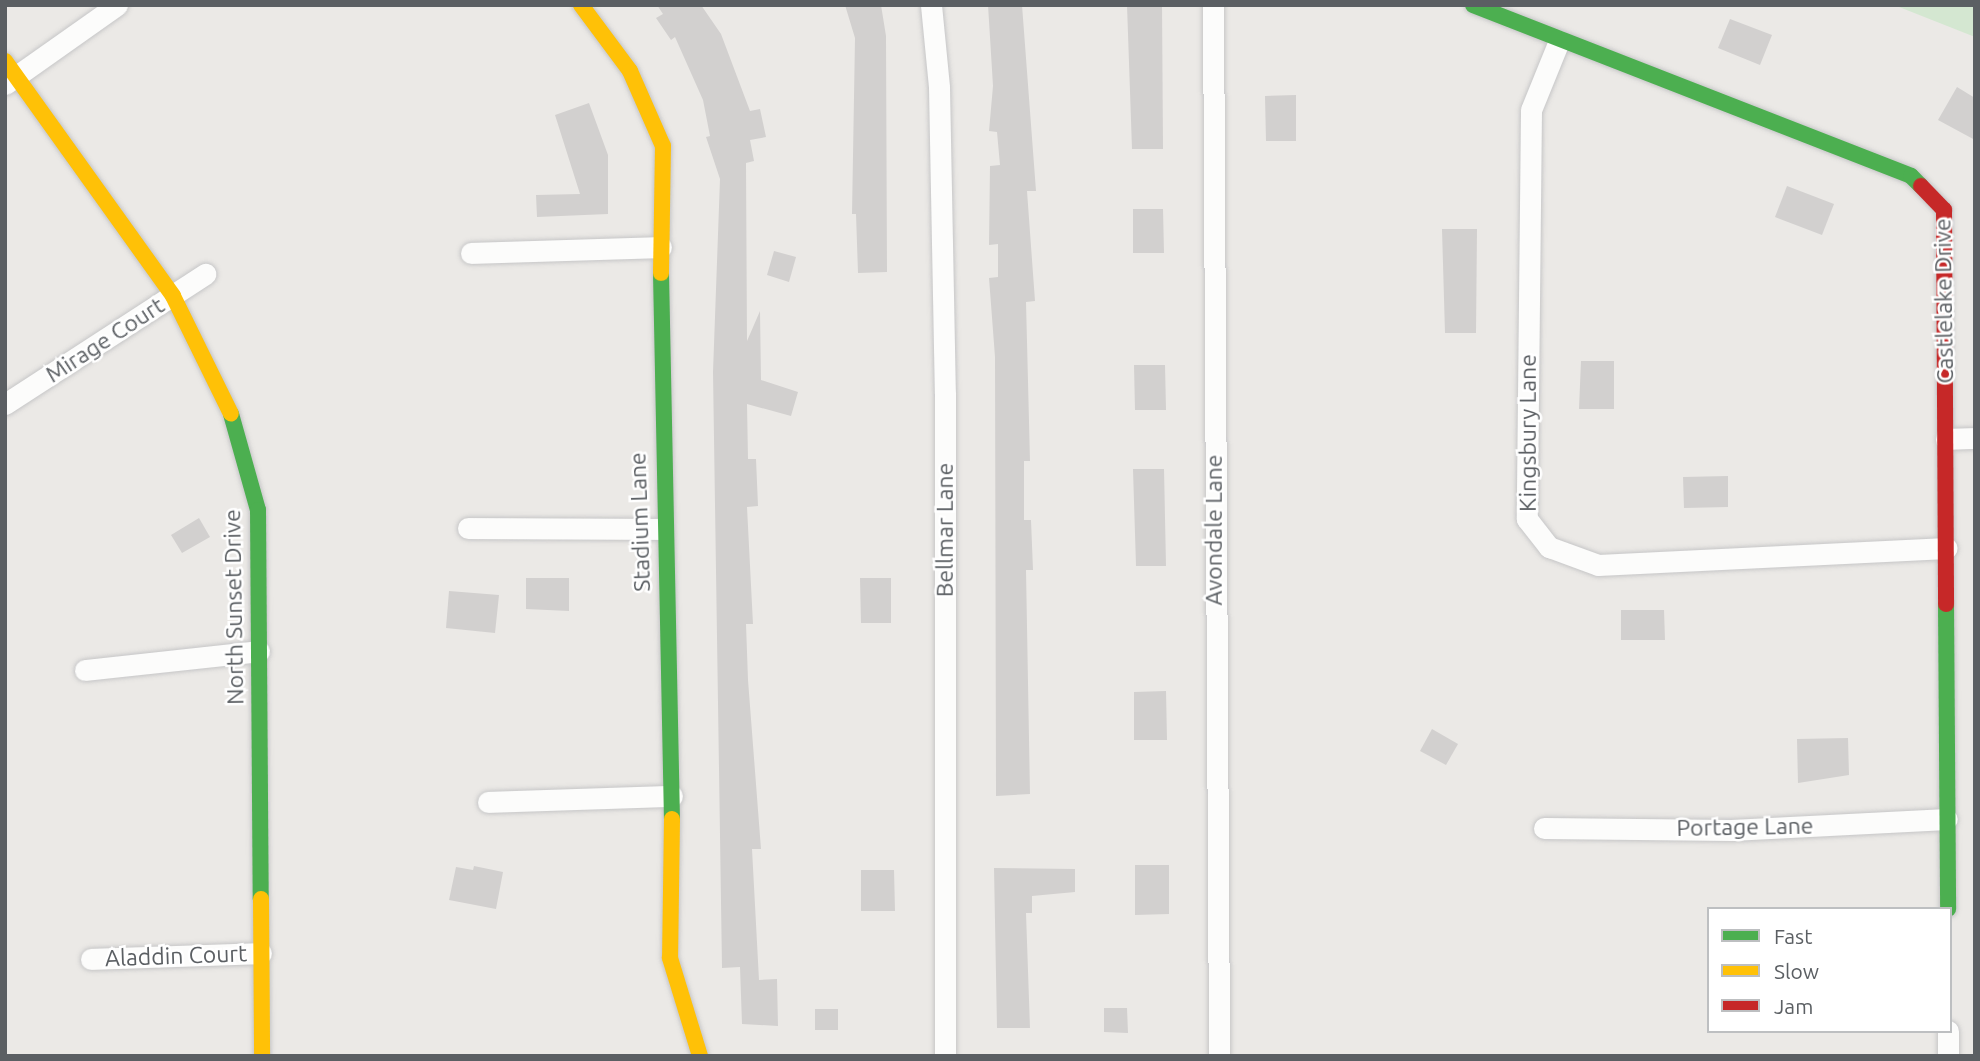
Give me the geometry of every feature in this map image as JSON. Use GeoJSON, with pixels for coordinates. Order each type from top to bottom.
{"type":"FeatureCollection","features":[{"type":"Feature","properties":{"kind":"street"},"geometry":{"type":"LineString","coordinates":[[9,74],[117,5]]}},
{"type":"Feature","properties":{"kind":"street","name":"Stadium Lane"},"geometry":{"type":"LineString","coordinates":[[581,5],[630,71],[663,146],[663,529],[671,796],[670,958],[700,1056]]}},
{"type":"Feature","properties":{"kind":"street","name":"Bellmar Lane"},"geometry":{"type":"LineString","coordinates":[[932,5],[939,87],[945,393],[945,1056]]}},
{"type":"Feature","properties":{"kind":"street","name":"Avondale Lane"},"geometry":{"type":"LineString","coordinates":[[1213,5],[1219,1056]]}},
{"type":"Feature","properties":{"kind":"street","name":"Castlelake Drive"},"geometry":{"type":"LineString","coordinates":[[1473,5],[1559,41],[1911,176],[1932,194],[1944,210],[1948,907]]}},
{"type":"Feature","properties":{"kind":"street","name":"Kingsbury Lane"},"geometry":{"type":"LineString","coordinates":[[1559,41],[1531,110],[1527,519],[1549,547],[1598,565],[1947,548]]}},
{"type":"Feature","properties":{"kind":"street","name":"North Sunset Drive"},"geometry":{"type":"LineString","coordinates":[[9,74],[173,296],[228,401],[258,510],[262,1056]]}},
{"type":"Feature","properties":{"kind":"street"},"geometry":{"type":"LineString","coordinates":[[471,253],[661,247]]}},
{"type":"Feature","properties":{"kind":"street","name":"Mirage Court"},"geometry":{"type":"LineString","coordinates":[[5,404],[205,274]]}},
{"type":"Feature","properties":{"kind":"street"},"geometry":{"type":"LineString","coordinates":[[1946,439],[1975,439]]}},
{"type":"Feature","properties":{"kind":"street"},"geometry":{"type":"LineString","coordinates":[[468,528],[663,529]]}},
{"type":"Feature","properties":{"kind":"street"},"geometry":{"type":"LineString","coordinates":[[85,670],[259,651]]}},
{"type":"Feature","properties":{"kind":"street"},"geometry":{"type":"LineString","coordinates":[[488,803],[671,796]]}},
{"type":"Feature","properties":{"kind":"street","name":"Portage Lane"},"geometry":{"type":"LineString","coordinates":[[1544,828],[1731,830],[1947,819]]}},
{"type":"Feature","properties":{"kind":"street","name":"Aladdin Court"},"geometry":{"type":"LineString","coordinates":[[91,959],[261,953]]}},
{"type":"Feature","properties":{"kind":"street"},"geometry":{"type":"LineString","coordinates":[[1948,1033],[1948,1056]]}},
{"type":"Feature","properties":{"kind":"green space"},"geometry":{"type":"Polygon","coordinates":[[[1894,5],[1975,5],[1975,37],[1894,5]]]}},
{"type":"Feature","properties":{"kind":"building"},"geometry":{"type":"Polygon","coordinates":[[[657,5],[701,5],[721,34],[750,111],[760,109],[766,137],[750,140],[754,161],[746,163],[747,341],[760,311],[761,380],[798,392],[791,416],[747,404],[748,459],[756,459],[758,506],[747,507],[753,624],[746,624],[748,680],[761,849],[752,849],[759,980],[777,979],[778,1026],[742,1024],[740,967],[722,968],[713,372],[720,179],[706,137],[710,136],[703,100],[675,37],[671,40],[656,18],[663,14],[657,5]]]}},
{"type":"Feature","properties":{"kind":"building"},"geometry":{"type":"Polygon","coordinates":[[[845,5],[881,5],[886,36],[887,272],[858,273],[856,214],[852,214],[855,38],[845,5]]]}},
{"type":"Feature","properties":{"kind":"building"},"geometry":{"type":"Polygon","coordinates":[[[988,5],[1022,5],[1036,191],[1027,191],[1035,301],[1026,302],[1030,461],[1024,461],[1024,520],[1031,520],[1033,570],[1026,570],[1030,794],[996,796],[995,357],[989,278],[998,277],[998,244],[989,245],[990,166],[1000,165],[997,132],[989,131],[993,86],[988,5]]]}},
{"type":"Feature","properties":{"kind":"building"},"geometry":{"type":"Polygon","coordinates":[[[1127,5],[1162,5],[1163,149],[1132,149],[1127,5]]]}},
{"type":"Feature","properties":{"kind":"building"},"geometry":{"type":"Polygon","coordinates":[[[1730,19],[1772,35],[1760,65],[1718,48],[1730,19]]]}},
{"type":"Feature","properties":{"kind":"building"},"geometry":{"type":"Polygon","coordinates":[[[1957,87],[1975,98],[1975,140],[1938,120],[1957,87]]]}},
{"type":"Feature","properties":{"kind":"building"},"geometry":{"type":"Polygon","coordinates":[[[1296,95],[1296,141],[1266,141],[1265,96],[1296,95]]]}},
{"type":"Feature","properties":{"kind":"building"},"geometry":{"type":"Polygon","coordinates":[[[589,103],[608,155],[608,214],[537,217],[536,195],[580,194],[555,115],[589,103]]]}},
{"type":"Feature","properties":{"kind":"building"},"geometry":{"type":"Polygon","coordinates":[[[1787,186],[1834,204],[1822,235],[1775,217],[1787,186]]]}},
{"type":"Feature","properties":{"kind":"building"},"geometry":{"type":"Polygon","coordinates":[[[1133,209],[1163,209],[1164,253],[1133,253],[1133,209]]]}},
{"type":"Feature","properties":{"kind":"building"},"geometry":{"type":"Polygon","coordinates":[[[1442,229],[1477,229],[1476,333],[1445,333],[1442,229]]]}},
{"type":"Feature","properties":{"kind":"building"},"geometry":{"type":"Polygon","coordinates":[[[774,251],[796,257],[789,282],[767,275],[774,251]]]}},
{"type":"Feature","properties":{"kind":"building"},"geometry":{"type":"Polygon","coordinates":[[[1581,361],[1614,361],[1614,409],[1579,409],[1581,361]]]}},
{"type":"Feature","properties":{"kind":"building"},"geometry":{"type":"Polygon","coordinates":[[[1134,365],[1165,365],[1166,410],[1135,410],[1134,365]]]}},
{"type":"Feature","properties":{"kind":"building"},"geometry":{"type":"Polygon","coordinates":[[[1133,469],[1164,469],[1166,566],[1136,566],[1133,469]]]}},
{"type":"Feature","properties":{"kind":"building"},"geometry":{"type":"Polygon","coordinates":[[[1728,476],[1728,507],[1684,508],[1683,477],[1728,476]]]}},
{"type":"Feature","properties":{"kind":"building"},"geometry":{"type":"Polygon","coordinates":[[[199,518],[210,537],[182,553],[171,535],[199,518]]]}},
{"type":"Feature","properties":{"kind":"building"},"geometry":{"type":"Polygon","coordinates":[[[526,578],[569,578],[569,611],[526,609],[526,578]]]}},
{"type":"Feature","properties":{"kind":"building"},"geometry":{"type":"Polygon","coordinates":[[[860,578],[891,578],[891,623],[861,623],[860,578]]]}},
{"type":"Feature","properties":{"kind":"building"},"geometry":{"type":"Polygon","coordinates":[[[449,591],[499,595],[495,633],[446,628],[449,591]]]}},
{"type":"Feature","properties":{"kind":"building"},"geometry":{"type":"Polygon","coordinates":[[[1621,610],[1664,610],[1665,640],[1621,640],[1621,610]]]}},
{"type":"Feature","properties":{"kind":"building"},"geometry":{"type":"Polygon","coordinates":[[[1166,691],[1167,740],[1134,740],[1134,692],[1166,691]]]}},
{"type":"Feature","properties":{"kind":"building"},"geometry":{"type":"Polygon","coordinates":[[[1432,729],[1458,744],[1446,765],[1420,751],[1432,729]]]}},
{"type":"Feature","properties":{"kind":"building"},"geometry":{"type":"Polygon","coordinates":[[[1848,738],[1849,775],[1798,783],[1797,739],[1848,738]]]}},
{"type":"Feature","properties":{"kind":"building"},"geometry":{"type":"Polygon","coordinates":[[[1135,865],[1169,865],[1169,914],[1135,915],[1135,865]]]}},
{"type":"Feature","properties":{"kind":"building"},"geometry":{"type":"Polygon","coordinates":[[[474,866],[503,872],[496,909],[449,900],[456,867],[473,870],[474,866]]]}},
{"type":"Feature","properties":{"kind":"building"},"geometry":{"type":"Polygon","coordinates":[[[994,868],[1075,869],[1075,892],[1032,896],[1032,913],[1026,913],[1030,1028],[997,1028],[994,868]]]}},
{"type":"Feature","properties":{"kind":"building"},"geometry":{"type":"Polygon","coordinates":[[[861,870],[894,870],[895,911],[861,911],[861,870]]]}},
{"type":"Feature","properties":{"kind":"building"},"geometry":{"type":"Polygon","coordinates":[[[1104,1008],[1127,1008],[1128,1033],[1104,1032],[1104,1008]]]}},
{"type":"Feature","properties":{"kind":"building"},"geometry":{"type":"Polygon","coordinates":[[[815,1009],[838,1009],[838,1030],[815,1030],[815,1009]]]}},
{"type":"Feature","properties":{"kind":"traffic: fast"},"geometry":{"type":"LineString","coordinates":[[1473,5],[1911,176],[1921,186]]}},
{"type":"Feature","properties":{"kind":"traffic: fast"},"geometry":{"type":"LineString","coordinates":[[661,273],[672,819]]}},
{"type":"Feature","properties":{"kind":"traffic: fast"},"geometry":{"type":"LineString","coordinates":[[231,414],[258,510],[261,899]]}},
{"type":"Feature","properties":{"kind":"traffic: fast"},"geometry":{"type":"LineString","coordinates":[[1946,604],[1948,907]]}},
{"type":"Feature","properties":{"kind":"traffic: slow"},"geometry":{"type":"LineString","coordinates":[[581,5],[630,71],[663,146],[661,273]]}},
{"type":"Feature","properties":{"kind":"traffic: slow"},"geometry":{"type":"LineString","coordinates":[[5,61],[173,296],[231,414]]}},
{"type":"Feature","properties":{"kind":"traffic: slow"},"geometry":{"type":"LineString","coordinates":[[672,819],[670,958],[700,1056]]}},
{"type":"Feature","properties":{"kind":"traffic: slow"},"geometry":{"type":"LineString","coordinates":[[261,899],[262,1056]]}},
{"type":"Feature","properties":{"kind":"traffic: jam"},"geometry":{"type":"LineString","coordinates":[[1921,186],[1944,210],[1946,604]]}}]}
